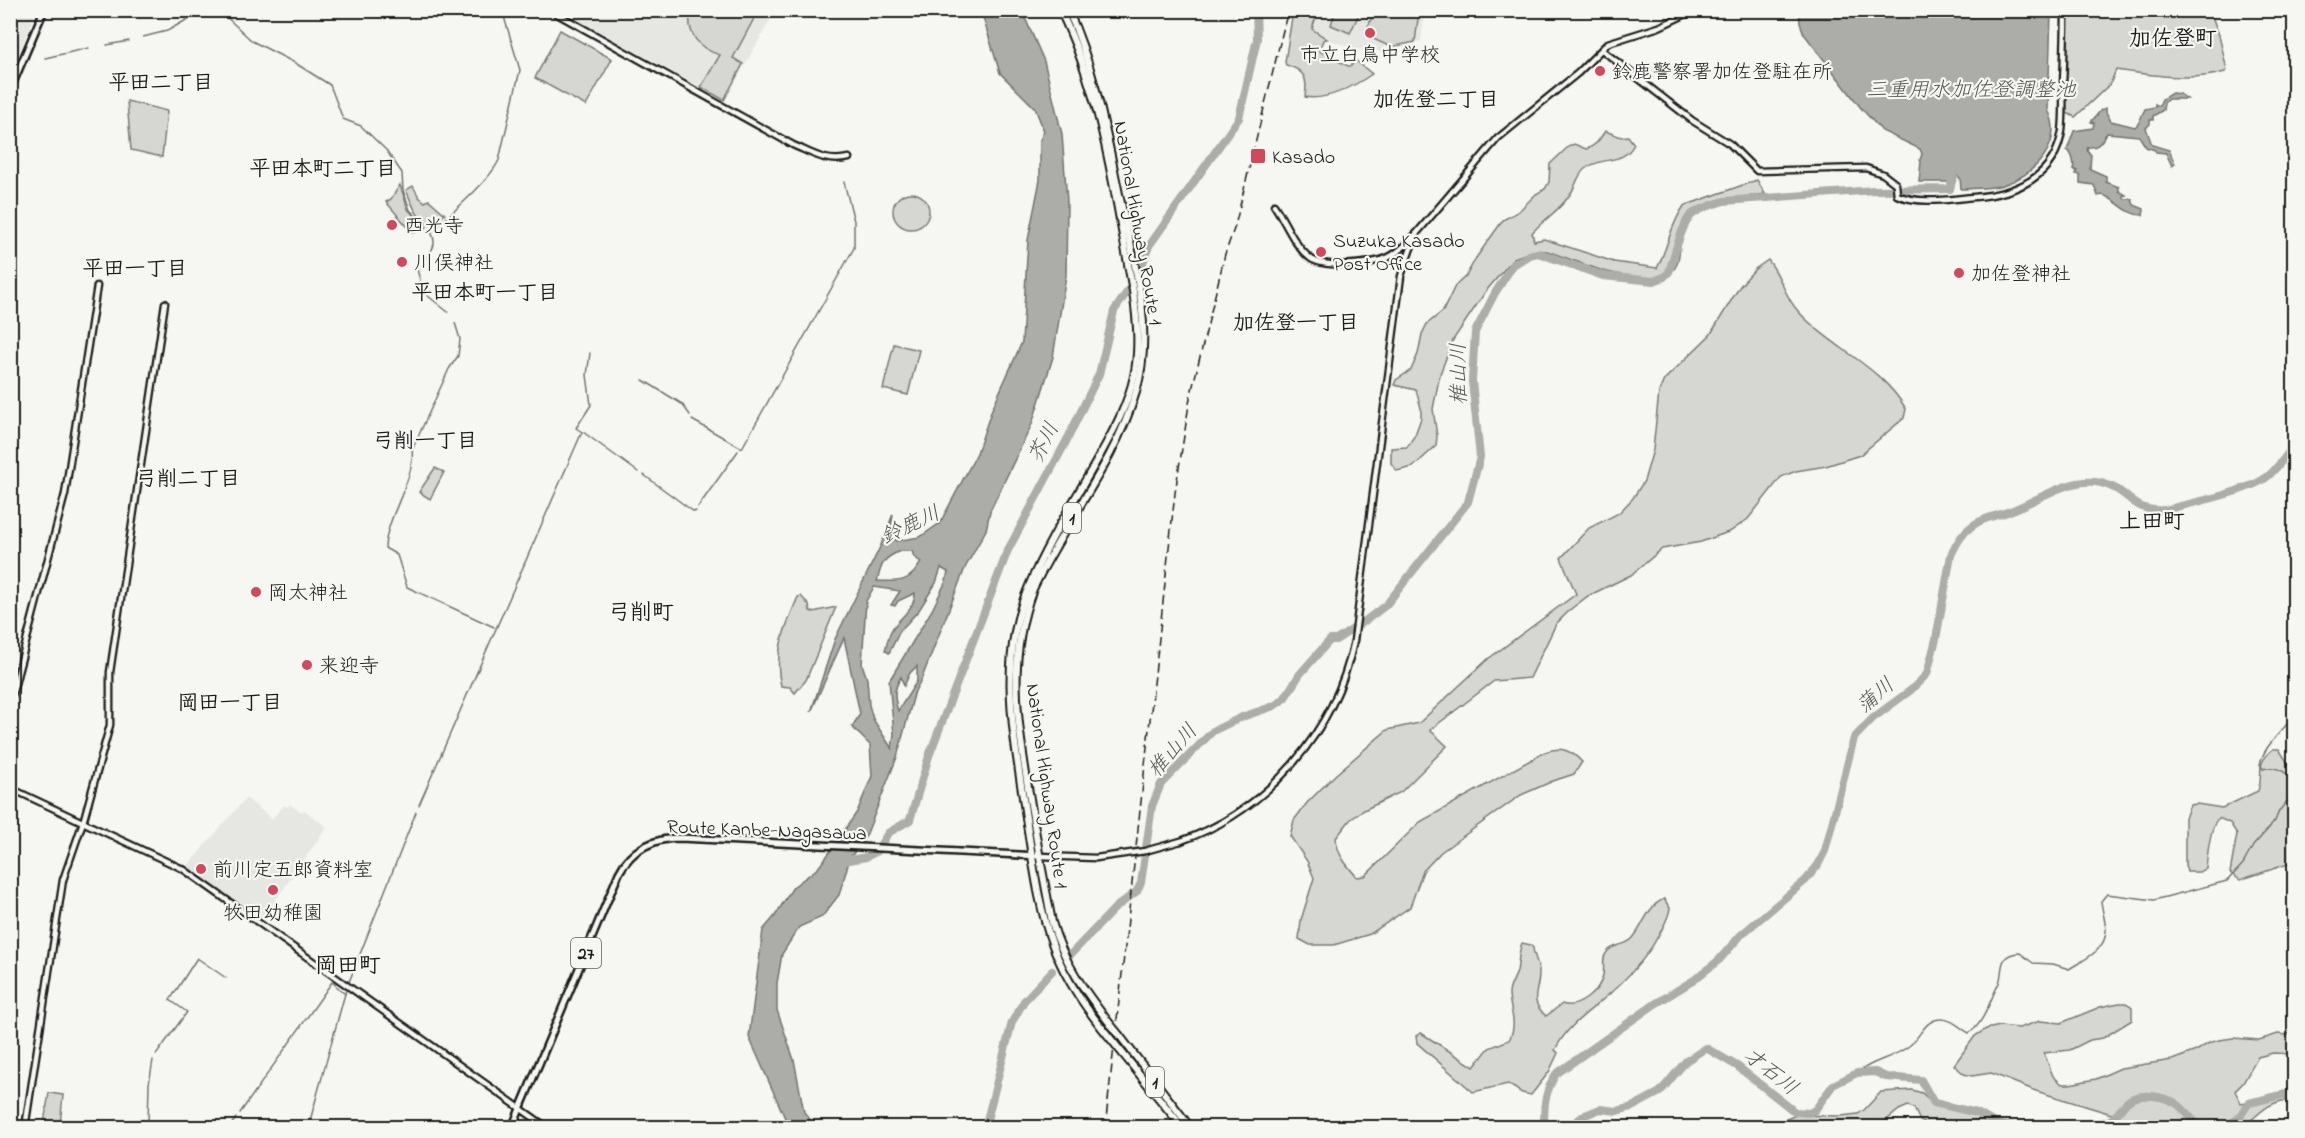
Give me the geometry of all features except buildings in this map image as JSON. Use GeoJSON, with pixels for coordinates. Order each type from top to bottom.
{"type":"FeatureCollection","features":[{"type":"Feature","properties":{"kind":"highway","name":"National Highway Route 1"},"geometry":{"type":"LineString","coordinates":[[1060,10],[1076,46],[1096,112],[1141,306],[1143,356],[1136,391],[1125,422],[1037,567],[1022,603],[1014,634],[1010,670],[1011,714],[1036,856],[1057,941],[1080,985],[1191,1128]]}},
{"type":"Feature","properties":{"kind":"highway","name":"National Highway Route 1"},"geometry":{"type":"LineString","coordinates":[[1068,10],[1099,100],[1130,263],[1137,320],[1136,361],[1130,392],[1093,475]]}},
{"type":"Feature","properties":{"kind":"highway","name":"National Highway Route 1"},"geometry":{"type":"LineString","coordinates":[[1036,856],[1039,894],[1053,946],[1079,997],[1183,1128]]}},
{"type":"Feature","properties":{"kind":"main road"},"geometry":{"type":"LineString","coordinates":[[10,90],[44,10]]}},
{"type":"Feature","properties":{"kind":"main road","name":"Route Kanbe-Nagasawa"},"geometry":{"type":"LineString","coordinates":[[512,1128],[624,863],[640,849],[660,840],[675,838],[1036,856]]}},
{"type":"Feature","properties":{"kind":"street"},"geometry":{"type":"LineString","coordinates":[[550,10],[794,145],[826,160],[849,158]]}},
{"type":"Feature","properties":{"kind":"street"},"geometry":{"type":"LineString","coordinates":[[561,16],[564,10]]}},
{"type":"Feature","properties":{"kind":"street"},"geometry":{"type":"LineString","coordinates":[[1274,204],[1305,254],[1314,261],[1327,265],[1387,258],[1403,248],[1416,234],[1498,138],[1560,89],[1608,43],[1659,27],[1695,10]]}},
{"type":"Feature","properties":{"kind":"street"},"geometry":{"type":"LineString","coordinates":[[1602,50],[1693,122],[1730,144],[1757,171],[1866,168],[1883,174],[1896,184],[1897,195],[1915,201],[1995,195],[2015,190],[2039,174],[2053,155],[2062,129],[2065,10]]}},
{"type":"Feature","properties":{"kind":"street","name":"Route Kanbe-Nagasawa"},"geometry":{"type":"LineString","coordinates":[[1036,856],[1096,858],[1145,852],[1181,841],[1211,828],[1264,793],[1287,771],[1310,742],[1327,715],[1344,678],[1354,641],[1401,276],[1416,234]]}},
{"type":"Feature","properties":{"kind":"street"},"geometry":{"type":"LineString","coordinates":[[10,703],[65,494],[98,286]]}},
{"type":"Feature","properties":{"kind":"street"},"geometry":{"type":"LineString","coordinates":[[25,1128],[63,880],[83,823],[110,725],[110,672],[165,303]]}},
{"type":"Feature","properties":{"kind":"street"},"geometry":{"type":"LineString","coordinates":[[10,788],[183,869],[548,1128]]}},
{"type":"Feature","properties":{"kind":"shaded area"},"geometry":{"type":"Polygon","coordinates":[[[571,10],[775,11],[725,101],[573,17],[570,14],[571,10]]]}},
{"type":"Feature","properties":{"kind":"shaded area"},"geometry":{"type":"Polygon","coordinates":[[[691,10],[758,11],[733,58],[743,64],[724,100],[701,87],[720,55],[706,49],[695,39],[690,26],[691,10]]]}},
{"type":"Feature","properties":{"kind":"shaded area"},"geometry":{"type":"Polygon","coordinates":[[[10,11],[36,11],[11,72],[10,11]]]}},
{"type":"Feature","properties":{"kind":"shaded area"},"geometry":{"type":"Polygon","coordinates":[[[1293,11],[1318,11],[1312,29],[1327,39],[1323,40],[1319,51],[1348,66],[1351,66],[1355,60],[1372,74],[1349,88],[1331,95],[1305,97],[1304,76],[1286,65],[1285,62],[1293,11]]]}},
{"type":"Feature","properties":{"kind":"shaded area","name":"市立白鳥中学校"},"geometry":{"type":"Polygon","coordinates":[[[1318,11],[1425,11],[1421,41],[1392,48],[1384,46],[1381,53],[1376,50],[1355,49],[1327,39],[1313,31],[1318,11]]]}},
{"type":"Feature","properties":{"kind":"shaded area"},"geometry":{"type":"Polygon","coordinates":[[[1335,11],[1360,12],[1350,33],[1331,25],[1335,11]]]}},
{"type":"Feature","properties":{"kind":"shaded area"},"geometry":{"type":"Polygon","coordinates":[[[1375,11],[1419,11],[1415,42],[1391,47],[1371,38],[1366,31],[1375,11]]]}},
{"type":"Feature","properties":{"kind":"shaded area"},"geometry":{"type":"Polygon","coordinates":[[[2068,11],[2210,11],[2219,35],[2227,70],[2212,75],[2185,77],[2116,70],[2110,84],[2075,117],[2065,112],[2068,11]]]}},
{"type":"Feature","properties":{"kind":"shaded area"},"geometry":{"type":"Polygon","coordinates":[[[560,30],[612,59],[586,106],[535,78],[560,30]]]}},
{"type":"Feature","properties":{"kind":"shaded area"},"geometry":{"type":"Polygon","coordinates":[[[127,101],[167,111],[162,157],[131,150],[127,101]]]}},
{"type":"Feature","properties":{"kind":"shaded area"},"geometry":{"type":"Polygon","coordinates":[[[1605,131],[1621,137],[1628,136],[1634,144],[1630,151],[1619,158],[1599,162],[1586,168],[1565,201],[1532,233],[1534,241],[1544,239],[1614,262],[1657,268],[1675,221],[1684,206],[1757,180],[1765,194],[1714,202],[1703,205],[1688,214],[1683,222],[1678,262],[1673,270],[1664,277],[1650,281],[1603,271],[1547,251],[1533,251],[1514,258],[1486,291],[1453,340],[1440,374],[1433,409],[1437,436],[1436,446],[1413,467],[1397,471],[1391,463],[1391,448],[1407,447],[1415,435],[1421,418],[1421,408],[1416,390],[1394,385],[1396,380],[1411,370],[1427,324],[1443,311],[1455,286],[1466,276],[1503,220],[1519,211],[1536,194],[1545,189],[1549,182],[1550,164],[1574,144],[1586,149],[1593,146],[1605,131]]]}},
{"type":"Feature","properties":{"kind":"shaded area"},"geometry":{"type":"Polygon","coordinates":[[[400,185],[408,209],[425,228],[413,233],[386,202],[391,199],[400,185]]]}},
{"type":"Feature","properties":{"kind":"shaded area"},"geometry":{"type":"Polygon","coordinates":[[[413,186],[419,197],[425,202],[429,200],[445,214],[432,226],[422,220],[413,206],[406,190],[413,186]]]}},
{"type":"Feature","properties":{"kind":"shaded area"},"geometry":{"type":"Polygon","coordinates":[[[911,193],[923,199],[929,211],[923,223],[911,229],[899,223],[893,211],[899,199],[911,193]]]}},
{"type":"Feature","properties":{"kind":"shaded area"},"geometry":{"type":"Polygon","coordinates":[[[1768,260],[1798,311],[1825,336],[1883,380],[1906,409],[1904,418],[1860,455],[1781,477],[1748,519],[1731,531],[1701,542],[1662,549],[1631,575],[1588,596],[1556,624],[1530,678],[1494,681],[1430,730],[1447,746],[1401,792],[1364,810],[1350,820],[1336,838],[1343,859],[1357,877],[1365,876],[1420,822],[1545,752],[1556,749],[1565,750],[1582,762],[1574,774],[1521,795],[1441,852],[1423,871],[1410,907],[1370,934],[1334,945],[1310,945],[1299,939],[1301,920],[1314,878],[1307,861],[1290,836],[1294,820],[1307,803],[1335,775],[1387,730],[1419,723],[1488,659],[1576,594],[1561,558],[1589,528],[1619,513],[1633,498],[1644,481],[1653,450],[1659,392],[1664,380],[1710,335],[1740,286],[1755,269],[1768,260]]]}},
{"type":"Feature","properties":{"kind":"shaded area"},"geometry":{"type":"Polygon","coordinates":[[[894,344],[919,350],[908,395],[883,389],[894,344]]]}},
{"type":"Feature","properties":{"kind":"shaded area"},"geometry":{"type":"Polygon","coordinates":[[[435,468],[444,472],[430,499],[419,492],[435,468]]]}},
{"type":"Feature","properties":{"kind":"shaded area"},"geometry":{"type":"Polygon","coordinates":[[[801,596],[813,612],[836,607],[806,680],[795,693],[790,687],[781,686],[778,663],[785,630],[798,597],[801,596]]]}},
{"type":"Feature","properties":{"kind":"shaded area"},"geometry":{"type":"Polygon","coordinates":[[[2273,749],[2279,749],[2294,769],[2294,862],[2240,880],[2230,873],[2237,834],[2230,823],[2219,818],[2211,834],[2206,869],[2199,872],[2187,872],[2185,818],[2190,805],[2222,808],[2258,791],[2261,765],[2273,749]]]}},
{"type":"Feature","properties":{"kind":"shaded area"},"geometry":{"type":"Polygon","coordinates":[[[246,798],[272,819],[284,805],[287,807],[290,805],[302,812],[304,810],[327,827],[260,922],[187,870],[189,864],[246,798]]]}},
{"type":"Feature","properties":{"kind":"shaded area"},"geometry":{"type":"Polygon","coordinates":[[[1664,899],[1670,908],[1665,924],[1652,947],[1626,979],[1568,1031],[1555,1050],[1558,1053],[1549,1072],[1531,1095],[1522,1093],[1508,1084],[1473,1092],[1417,1043],[1416,1036],[1421,1033],[1474,1067],[1489,1048],[1509,1040],[1512,1034],[1509,991],[1517,971],[1522,943],[1531,945],[1533,948],[1539,971],[1536,1000],[1540,1010],[1546,1016],[1562,1004],[1581,1002],[1593,993],[1601,981],[1604,972],[1604,957],[1607,952],[1632,939],[1653,907],[1664,899]]]}},
{"type":"Feature","properties":{"kind":"shaded area"},"geometry":{"type":"Polygon","coordinates":[[[2126,1003],[2132,1007],[2132,1020],[2103,1038],[2090,1040],[2070,1050],[2044,1053],[2053,1076],[2062,1084],[2096,1079],[2121,1068],[2172,1060],[2219,1040],[2233,1038],[2259,1040],[2278,1034],[2294,1036],[2294,1054],[2273,1053],[2258,1057],[2243,1083],[2235,1091],[2241,1103],[2292,1093],[2294,1093],[2294,1100],[2272,1104],[2244,1127],[2070,1127],[2118,1116],[2036,1091],[1991,1073],[1972,1076],[1964,1074],[1954,1065],[1975,1036],[1986,1029],[2000,1026],[2019,1028],[2040,1021],[2061,1023],[2100,1007],[2126,1003]]]}},
{"type":"Feature","properties":{"kind":"shaded area"},"geometry":{"type":"Polygon","coordinates":[[[1912,1090],[1922,1093],[1934,1104],[1966,1112],[2007,1127],[1952,1127],[1938,1121],[1929,1125],[1920,1121],[1914,1108],[1908,1106],[1883,1123],[1851,1127],[1767,1127],[1796,1115],[1858,1114],[1881,1092],[1912,1090]]]}},
{"type":"Feature","properties":{"kind":"shaded area"},"geometry":{"type":"Polygon","coordinates":[[[49,1093],[63,1095],[60,1125],[44,1123],[49,1093]]]}},
{"type":"Feature","properties":{"kind":"water"},"geometry":{"type":"Polygon","coordinates":[[[981,11],[1022,11],[1044,61],[1062,134],[1067,202],[1066,276],[1053,357],[1032,424],[990,511],[986,530],[965,568],[915,691],[897,757],[866,836],[850,858],[839,895],[822,917],[799,927],[782,954],[777,983],[777,1010],[794,1060],[804,1112],[816,1127],[789,1127],[749,1037],[763,930],[775,916],[793,887],[818,868],[827,856],[857,812],[872,776],[870,745],[852,727],[860,714],[844,638],[811,712],[835,639],[881,545],[893,514],[891,531],[896,541],[920,537],[940,523],[977,453],[992,409],[1022,342],[1028,240],[1040,180],[1040,140],[1044,131],[1035,108],[1000,73],[981,11]],[[900,551],[884,562],[877,581],[903,580],[917,569],[921,562],[914,557],[912,551],[900,551]],[[941,568],[936,583],[919,610],[900,631],[889,653],[885,650],[890,633],[912,604],[915,593],[898,601],[895,606],[891,605],[900,591],[874,587],[866,601],[862,664],[867,679],[869,705],[873,719],[892,749],[894,734],[889,681],[932,610],[948,572],[941,568]],[[917,666],[910,673],[904,686],[901,677],[895,690],[898,711],[917,681],[917,666]]]}},
{"type":"Feature","properties":{"kind":"water","name":"三重用水加佐登調整池"},"geometry":{"type":"Polygon","coordinates":[[[1799,11],[2051,11],[2048,110],[2052,123],[2052,135],[2044,156],[2026,174],[2003,185],[1961,189],[1960,178],[1957,176],[1955,182],[1919,182],[1922,154],[1920,149],[1882,131],[1861,108],[1804,34],[1799,11]]]}},
{"type":"Feature","properties":{"kind":"water"},"geometry":{"type":"Polygon","coordinates":[[[2172,93],[2180,94],[2187,99],[2168,99],[2164,103],[2163,110],[2153,116],[2153,120],[2150,120],[2146,128],[2152,145],[2169,150],[2175,164],[2172,166],[2166,153],[2156,152],[2146,147],[2139,136],[2107,133],[2098,145],[2088,147],[2087,150],[2091,155],[2090,169],[2106,176],[2106,182],[2119,187],[2119,191],[2126,195],[2123,196],[2125,199],[2132,199],[2134,205],[2144,209],[2143,215],[2131,213],[2103,195],[2098,196],[2094,185],[2080,183],[2080,175],[2076,174],[2077,171],[2073,169],[2073,159],[2067,150],[2074,131],[2093,128],[2094,123],[2091,122],[2101,110],[2106,108],[2111,121],[2135,127],[2145,109],[2155,107],[2155,104],[2159,106],[2162,99],[2172,93]]]}},
{"type":"Feature","properties":{"kind":"waterway"},"geometry":{"type":"LineString","coordinates":[[143,37],[167,31],[204,10]]}},
{"type":"Feature","properties":{"kind":"waterway"},"geometry":{"type":"LineString","coordinates":[[219,10],[252,41],[295,63],[330,85],[343,119],[361,126],[386,150],[402,173],[403,190],[410,210],[427,227]]}},
{"type":"Feature","properties":{"kind":"waterway"},"geometry":{"type":"LineString","coordinates":[[448,312],[423,292],[417,269],[433,248],[434,238],[431,232],[478,188],[499,160],[520,70],[502,10]]}},
{"type":"Feature","properties":{"kind":"waterway","name":"芥川"},"geometry":{"type":"LineString","coordinates":[[839,862],[866,857],[876,852],[888,833],[910,820],[929,756],[1008,550],[1068,438],[1099,374],[1114,311],[1138,276],[1149,246],[1239,118],[1257,39],[1256,10]]}},
{"type":"Feature","properties":{"kind":"waterway"},"geometry":{"type":"LineString","coordinates":[[107,45],[129,41]]}},
{"type":"Feature","properties":{"kind":"waterway"},"geometry":{"type":"LineString","coordinates":[[45,58],[89,48]]}},
{"type":"Feature","properties":{"kind":"waterway","name":"椎山川"},"geometry":{"type":"LineString","coordinates":[[1070,955],[1115,908],[1137,891],[1141,883],[1152,806],[1161,784],[1213,731],[1242,717],[1274,706],[1284,699],[1300,674],[1330,640],[1336,640],[1386,605],[1468,502],[1480,457],[1472,381],[1475,332],[1495,293],[1513,265],[1529,255],[1538,253],[1603,276],[1654,281],[1669,272],[1681,233],[1689,219],[1696,212],[1712,205],[1724,201],[1875,190],[1950,189],[1954,173]]}},
{"type":"Feature","properties":{"kind":"waterway"},"geometry":{"type":"LineString","coordinates":[[692,420],[742,448],[854,248],[854,221],[844,182]]}},
{"type":"Feature","properties":{"kind":"waterway"},"geometry":{"type":"LineString","coordinates":[[455,323],[460,339],[458,356],[449,369],[412,450],[410,473],[390,524],[385,548],[397,555],[407,587],[494,627]]}},
{"type":"Feature","properties":{"kind":"waterway"},"geometry":{"type":"LineString","coordinates":[[419,805],[582,432],[576,428],[591,405],[587,375],[590,353]]}},
{"type":"Feature","properties":{"kind":"waterway"},"geometry":{"type":"LineString","coordinates":[[643,380],[682,404],[690,415]]}},
{"type":"Feature","properties":{"kind":"waterway"},"geometry":{"type":"LineString","coordinates":[[583,432],[638,472]]}},
{"type":"Feature","properties":{"kind":"waterway","name":"蒲川"},"geometry":{"type":"LineString","coordinates":[[1544,1128],[1546,1100],[1549,1087],[1556,1074],[1655,1004],[1694,980],[1719,960],[1741,935],[1806,880],[1818,865],[1825,851],[1854,738],[1873,718],[1911,690],[1927,674],[1936,639],[1951,555],[1968,529],[1981,521],[2077,483],[2101,483],[2111,486],[2137,505],[2153,510],[2165,510],[2246,488],[2267,477],[2294,446]]}},
{"type":"Feature","properties":{"kind":"waterway"},"geometry":{"type":"LineString","coordinates":[[698,507],[738,451]]}},
{"type":"Feature","properties":{"kind":"waterway"},"geometry":{"type":"LineString","coordinates":[[644,475],[694,512],[696,511]]}},
{"type":"Feature","properties":{"kind":"waterway"},"geometry":{"type":"LineString","coordinates":[[2294,716],[2269,745],[2260,764],[2263,769],[2281,770],[2294,783]]}},
{"type":"Feature","properties":{"kind":"waterway"},"geometry":{"type":"LineString","coordinates":[[1859,1072],[1903,1050],[1935,1020],[1948,1020],[1969,1033],[1983,1018],[2000,980],[2004,960],[2012,954],[2020,953],[2033,963],[2053,964],[2069,969],[2094,953],[2103,943],[2105,936],[2101,901],[2107,894],[2154,900],[2227,881],[2243,864],[2253,846],[2275,821],[2279,811],[2294,793]]}},
{"type":"Feature","properties":{"kind":"waterway"},"geometry":{"type":"LineString","coordinates":[[349,982],[416,812]]}},
{"type":"Feature","properties":{"kind":"waterway"},"geometry":{"type":"LineString","coordinates":[[156,1055],[187,1012],[170,1000],[197,958],[226,978]]}},
{"type":"Feature","properties":{"kind":"waterway","name":"椎山川"},"geometry":{"type":"LineString","coordinates":[[985,1128],[1012,1022],[1024,1001],[1052,971]]}},
{"type":"Feature","properties":{"kind":"waterway"},"geometry":{"type":"LineString","coordinates":[[240,1113],[332,982],[345,994]]}},
{"type":"Feature","properties":{"kind":"waterway"},"geometry":{"type":"LineString","coordinates":[[308,1128],[346,990]]}},
{"type":"Feature","properties":{"kind":"waterway","name":"才石川"},"geometry":{"type":"LineString","coordinates":[[1568,1128],[1583,1116],[1600,1109],[1617,1111],[1632,1107],[1660,1092],[1686,1061],[1706,1048],[1737,1066],[1795,1112],[1809,1113],[1815,1110],[1833,1085],[1857,1073],[1875,1072],[1886,1077],[1921,1080],[1934,1103],[1977,1113],[1996,1124],[2020,1128]]}},
{"type":"Feature","properties":{"kind":"waterway"},"geometry":{"type":"LineString","coordinates":[[148,1122],[149,1084],[153,1060]]}},
{"type":"Feature","properties":{"kind":"waterway","name":"才石川"},"geometry":{"type":"LineString","coordinates":[[2223,1128],[2238,1119],[2249,1103],[2294,1092]]}},
{"type":"Feature","properties":{"kind":"waterway","name":"才石川"},"geometry":{"type":"LineString","coordinates":[[2066,1128],[2108,1121],[2127,1102],[2137,1097],[2149,1096],[2177,1103],[2204,1128]]}},
{"type":"Feature","properties":{"kind":"waterway"},"geometry":{"type":"LineString","coordinates":[[229,1128],[236,1118]]}},
{"type":"Feature","properties":{"kind":"railway"},"geometry":{"type":"LineString","coordinates":[[1105,1128],[1175,493],[1190,398],[1288,10]]}},
{"type":"Feature","properties":{"kind":"place","name":"市立白鳥中学校"},"geometry":{"type":"Point","coordinates":[1370,33]}},
{"type":"Feature","properties":{"kind":"place","name":"鈴鹿警察署加佐登駐在所"},"geometry":{"type":"Point","coordinates":[1600,71]}},
{"type":"Feature","properties":{"kind":"place","name":"Kasado"},"geometry":{"type":"Point","coordinates":[1258,156]}},
{"type":"Feature","properties":{"kind":"place","name":"西光寺"},"geometry":{"type":"Point","coordinates":[392,225]}},
{"type":"Feature","properties":{"kind":"place","name":"Suzuka Kasado Post Office"},"geometry":{"type":"Point","coordinates":[1321,252]}},
{"type":"Feature","properties":{"kind":"place","name":"川俣神社"},"geometry":{"type":"Point","coordinates":[402,262]}},
{"type":"Feature","properties":{"kind":"place","name":"加佐登神社"},"geometry":{"type":"Point","coordinates":[1959,273]}},
{"type":"Feature","properties":{"kind":"place","name":"岡太神社"},"geometry":{"type":"Point","coordinates":[256,592]}},
{"type":"Feature","properties":{"kind":"place","name":"来迎寺"},"geometry":{"type":"Point","coordinates":[307,665]}},
{"type":"Feature","properties":{"kind":"place","name":"前川定五郎資料室"},"geometry":{"type":"Point","coordinates":[201,869]}},
{"type":"Feature","properties":{"kind":"place","name":"牧田幼稚園"},"geometry":{"type":"Point","coordinates":[273,890]}},
{"type":"Feature","properties":{"kind":"district","name":"加佐登町"},"geometry":{"type":"Point","coordinates":[2173,37]}},
{"type":"Feature","properties":{"kind":"district","name":"平田二丁目"},"geometry":{"type":"Point","coordinates":[161,82]}},
{"type":"Feature","properties":{"kind":"district","name":"加佐登二丁目"},"geometry":{"type":"Point","coordinates":[1436,99]}},
{"type":"Feature","properties":{"kind":"district","name":"平田本町二丁目"},"geometry":{"type":"Point","coordinates":[323,168]}},
{"type":"Feature","properties":{"kind":"district","name":"平田一丁目"},"geometry":{"type":"Point","coordinates":[135,268]}},
{"type":"Feature","properties":{"kind":"district","name":"平田本町一丁目"},"geometry":{"type":"Point","coordinates":[485,292]}},
{"type":"Feature","properties":{"kind":"district","name":"加佐登一丁目"},"geometry":{"type":"Point","coordinates":[1296,322]}},
{"type":"Feature","properties":{"kind":"district","name":"弓削一丁目"},"geometry":{"type":"Point","coordinates":[425,440]}},
{"type":"Feature","properties":{"kind":"district","name":"弓削二丁目"},"geometry":{"type":"Point","coordinates":[188,478]}},
{"type":"Feature","properties":{"kind":"district","name":"上田町"},"geometry":{"type":"Point","coordinates":[2152,520]}},
{"type":"Feature","properties":{"kind":"district","name":"弓削町"},"geometry":{"type":"Point","coordinates":[641,611]}},
{"type":"Feature","properties":{"kind":"district","name":"岡田一丁目"},"geometry":{"type":"Point","coordinates":[230,702]}},
{"type":"Feature","properties":{"kind":"district","name":"岡田町"},"geometry":{"type":"Point","coordinates":[348,964]}},
{"type":"Feature","properties":{"kind":"water label","name":"鈴鹿川"},"geometry":{"type":"Point","coordinates":[910,524]}}]}
